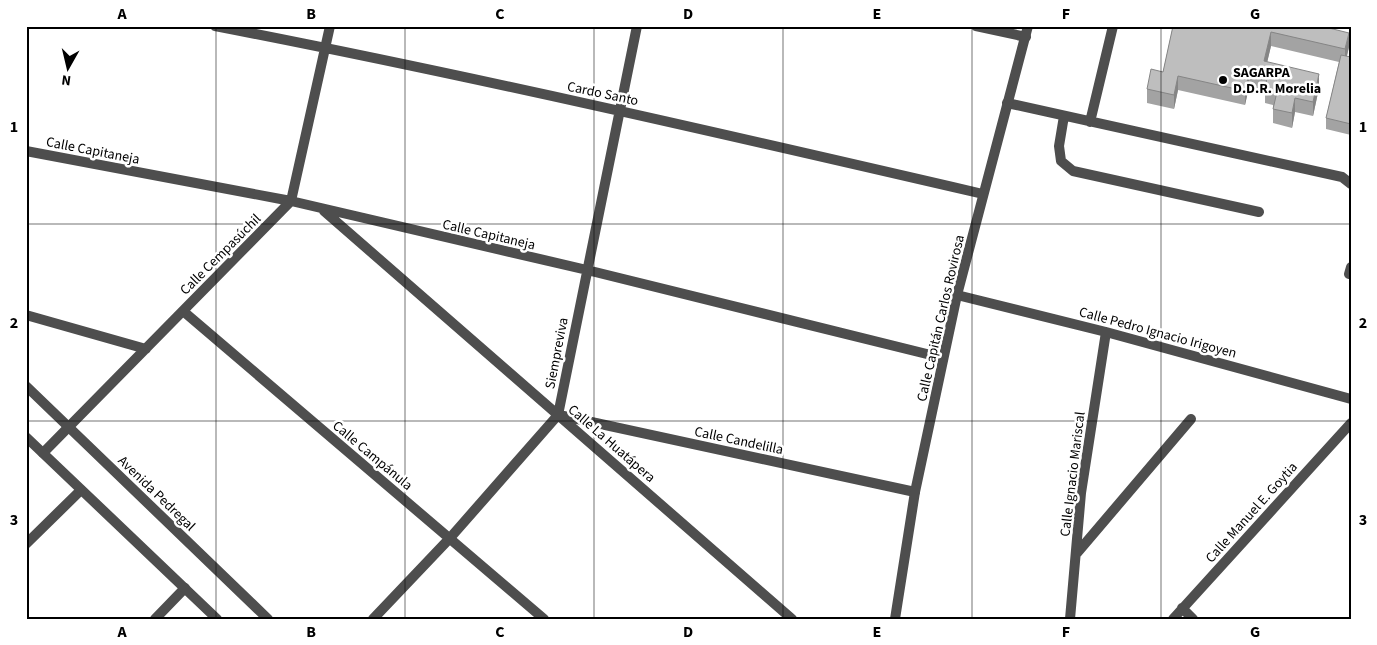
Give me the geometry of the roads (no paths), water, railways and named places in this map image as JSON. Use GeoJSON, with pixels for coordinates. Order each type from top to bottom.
{"type":"FeatureCollection","features":[{"type":"Feature","properties":{"kind":"street","name":"Cardo Santo"},"geometry":{"type":"LineString","coordinates":[[215,26],[326,47],[619,110],[983,194]]}},
{"type":"Feature","properties":{"kind":"street"},"geometry":{"type":"LineString","coordinates":[[291,201],[330,26]]}},
{"type":"Feature","properties":{"kind":"street","name":"Siempreviva"},"geometry":{"type":"LineString","coordinates":[[372,619],[450,538],[558,415],[637,26]]}},
{"type":"Feature","properties":{"kind":"street"},"geometry":{"type":"LineString","coordinates":[[976,26],[1026,37]]}},
{"type":"Feature","properties":{"kind":"street","name":"Calle Capitán Carlos Rovirosa"},"geometry":{"type":"LineString","coordinates":[[895,619],[915,492],[957,295],[1028,26]]}},
{"type":"Feature","properties":{"kind":"street"},"geometry":{"type":"LineString","coordinates":[[1090,122],[1113,26]]}},
{"type":"Feature","properties":{"kind":"street"},"geometry":{"type":"LineString","coordinates":[[1007,103],[1342,177],[1351,184]]}},
{"type":"Feature","properties":{"kind":"street"},"geometry":{"type":"LineString","coordinates":[[1064,116],[1059,146],[1061,161],[1073,171],[1259,212]]}},
{"type":"Feature","properties":{"kind":"street","name":"Calle Capitaneja"},"geometry":{"type":"LineString","coordinates":[[26,151],[291,201],[323,210],[587,270],[943,358]]}},
{"type":"Feature","properties":{"kind":"street","name":"Calle Cempasúchil"},"geometry":{"type":"LineString","coordinates":[[43,453],[291,201]]}},
{"type":"Feature","properties":{"kind":"street","name":"Calle La Huatápera"},"geometry":{"type":"LineString","coordinates":[[323,210],[792,619]]}},
{"type":"Feature","properties":{"kind":"street","name":"Calle Pedro Ignacio Irigoyen"},"geometry":{"type":"LineString","coordinates":[[957,295],[1106,332],[1351,399]]}},
{"type":"Feature","properties":{"kind":"street","name":"Calle Campánula"},"geometry":{"type":"LineString","coordinates":[[183,311],[544,619]]}},
{"type":"Feature","properties":{"kind":"street"},"geometry":{"type":"LineString","coordinates":[[26,315],[146,349]]}},
{"type":"Feature","properties":{"kind":"street","name":"Calle Ignacio Mariscal"},"geometry":{"type":"LineString","coordinates":[[1070,619],[1081,494],[1106,332]]}},
{"type":"Feature","properties":{"kind":"street","name":"Avenida Pedregal"},"geometry":{"type":"LineString","coordinates":[[26,386],[268,619]]}},
{"type":"Feature","properties":{"kind":"street","name":"Calle Candelilla"},"geometry":{"type":"LineString","coordinates":[[558,415],[915,492]]}},
{"type":"Feature","properties":{"kind":"street"},"geometry":{"type":"LineString","coordinates":[[1076,552],[1191,419]]}},
{"type":"Feature","properties":{"kind":"street","name":"Calle Manuel E. Goytia"},"geometry":{"type":"LineString","coordinates":[[1172,619],[1351,423]]}},
{"type":"Feature","properties":{"kind":"street"},"geometry":{"type":"LineString","coordinates":[[26,437],[217,619]]}},
{"type":"Feature","properties":{"kind":"street"},"geometry":{"type":"LineString","coordinates":[[26,544],[82,490]]}},
{"type":"Feature","properties":{"kind":"street"},"geometry":{"type":"LineString","coordinates":[[155,619],[185,588]]}},
{"type":"Feature","properties":{"kind":"street"},"geometry":{"type":"LineString","coordinates":[[1182,608],[1193,619]]}},
{"type":"Feature","properties":{"kind":"place","name":"SAGARPA D.D.R. Morelia"},"geometry":{"type":"Point","coordinates":[1223,80]}}]}
